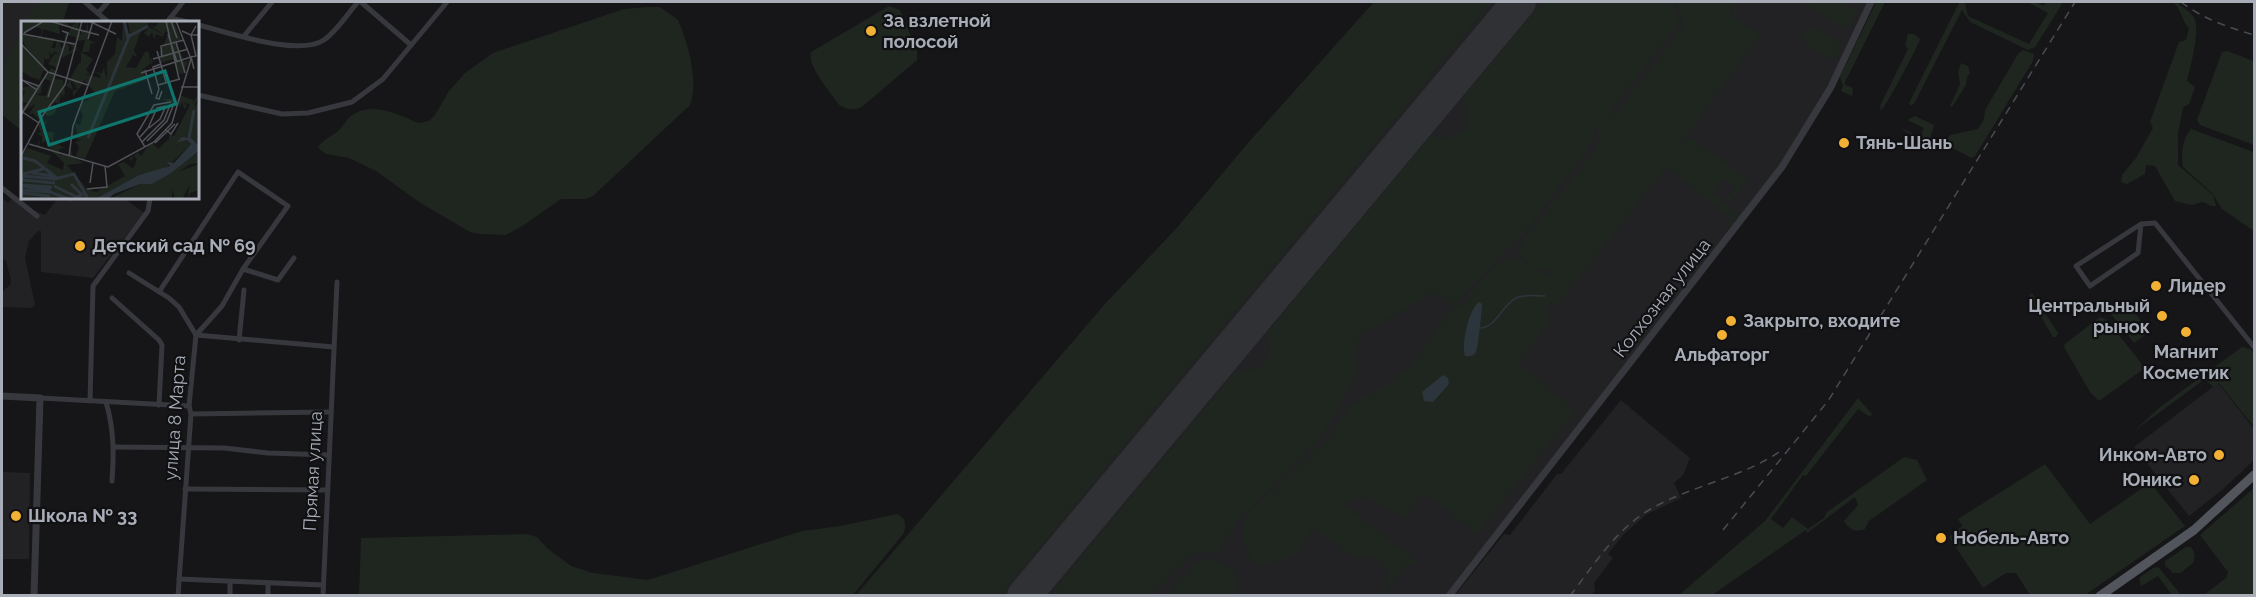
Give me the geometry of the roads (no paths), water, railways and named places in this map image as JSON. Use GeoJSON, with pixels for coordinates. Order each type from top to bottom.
{"type":"FeatureCollection","features":[{"type":"Feature","properties":{"kind":"main road"},"geometry":{"type":"LineString","coordinates":[[2100,596],[2194,530],[2254,475]]}},
{"type":"Feature","properties":{"kind":"street"},"geometry":{"type":"LineString","coordinates":[[85,2],[107,21]]}},
{"type":"Feature","properties":{"kind":"street"},"geometry":{"type":"LineString","coordinates":[[98,13],[108,2]]}},
{"type":"Feature","properties":{"kind":"street"},"geometry":{"type":"LineString","coordinates":[[168,20],[183,2]]}},
{"type":"Feature","properties":{"kind":"street"},"geometry":{"type":"LineString","coordinates":[[243,36],[272,2]]}},
{"type":"Feature","properties":{"kind":"street"},"geometry":{"type":"LineString","coordinates":[[200,25],[290,47],[311,47],[326,39],[360,2],[411,45]]}},
{"type":"Feature","properties":{"kind":"street"},"geometry":{"type":"LineString","coordinates":[[200,95],[282,114],[308,113],[352,102],[383,79],[447,2]]}},
{"type":"Feature","properties":{"kind":"street","name":"Колхозная улица"},"geometry":{"type":"LineString","coordinates":[[1449,596],[1782,167],[1831,87],[1871,2]]}},
{"type":"Feature","properties":{"kind":"street"},"geometry":{"type":"LineString","coordinates":[[159,292],[238,172],[288,206],[243,269],[222,306],[196,335]]}},
{"type":"Feature","properties":{"kind":"street"},"geometry":{"type":"LineString","coordinates":[[2,188],[37,216]]}},
{"type":"Feature","properties":{"kind":"street"},"geometry":{"type":"LineString","coordinates":[[90,401],[93,286],[148,212],[150,200]]}},
{"type":"Feature","properties":{"kind":"street"},"geometry":{"type":"LineString","coordinates":[[2141,224],[2138,253],[2090,286],[2076,266],[2141,224],[2150,222],[2159,226],[2254,347]]}},
{"type":"Feature","properties":{"kind":"street"},"geometry":{"type":"LineString","coordinates":[[243,269],[278,280],[294,258]]}},
{"type":"Feature","properties":{"kind":"street","name":"улица 8 Марта"},"geometry":{"type":"LineString","coordinates":[[129,273],[179,308],[196,335],[189,406],[191,414],[178,596]]}},
{"type":"Feature","properties":{"kind":"street","name":"Прямая улица"},"geometry":{"type":"LineString","coordinates":[[323,596],[337,282]]}},
{"type":"Feature","properties":{"kind":"street"},"geometry":{"type":"LineString","coordinates":[[239,340],[244,290]]}},
{"type":"Feature","properties":{"kind":"street"},"geometry":{"type":"LineString","coordinates":[[112,298],[162,345],[159,405]]}},
{"type":"Feature","properties":{"kind":"street"},"geometry":{"type":"LineString","coordinates":[[196,335],[334,347]]}},
{"type":"Feature","properties":{"kind":"street"},"geometry":{"type":"LineString","coordinates":[[2,396],[189,406]]}},
{"type":"Feature","properties":{"kind":"street"},"geometry":{"type":"LineString","coordinates":[[34,596],[40,398]]}},
{"type":"Feature","properties":{"kind":"street"},"geometry":{"type":"LineString","coordinates":[[106,402],[112,424],[114,447],[112,481]]}},
{"type":"Feature","properties":{"kind":"street"},"geometry":{"type":"LineString","coordinates":[[191,414],[331,412]]}},
{"type":"Feature","properties":{"kind":"street"},"geometry":{"type":"LineString","coordinates":[[114,447],[224,448],[268,453],[329,455]]}},
{"type":"Feature","properties":{"kind":"street"},"geometry":{"type":"LineString","coordinates":[[185,489],[328,490]]}},
{"type":"Feature","properties":{"kind":"street"},"geometry":{"type":"LineString","coordinates":[[179,579],[323,585]]}},
{"type":"Feature","properties":{"kind":"street"},"geometry":{"type":"LineString","coordinates":[[230,582],[230,596]]}},
{"type":"Feature","properties":{"kind":"street"},"geometry":{"type":"LineString","coordinates":[[268,584],[268,596]]}},
{"type":"Feature","properties":{"kind":"waterway"},"geometry":{"type":"LineString","coordinates":[[1480,328],[1491,324],[1516,298],[1545,296]]}},
{"type":"Feature","properties":{"kind":"railway"},"geometry":{"type":"LineString","coordinates":[[1723,530],[1828,401],[2075,2]]}},
{"type":"Feature","properties":{"kind":"railway"},"geometry":{"type":"LineString","coordinates":[[2181,2],[2207,18],[2254,35]]}},
{"type":"Feature","properties":{"kind":"railway"},"geometry":{"type":"LineString","coordinates":[[1570,596],[1619,534],[1642,514],[1671,499],[1754,466],[1783,449]]}},
{"type":"Feature","properties":{"kind":"place","name":"За взлетной полосой"},"geometry":{"type":"Point","coordinates":[871,31]}},
{"type":"Feature","properties":{"kind":"place","name":"Тянь-Шань"},"geometry":{"type":"Point","coordinates":[1844,143]}},
{"type":"Feature","properties":{"kind":"place","name":"Детский сад № 69"},"geometry":{"type":"Point","coordinates":[80,246]}},
{"type":"Feature","properties":{"kind":"place","name":"Лидер"},"geometry":{"type":"Point","coordinates":[2156,286]}},
{"type":"Feature","properties":{"kind":"place","name":"Центральный рынок"},"geometry":{"type":"Point","coordinates":[2162,316]}},
{"type":"Feature","properties":{"kind":"place","name":"Закрыто, входите"},"geometry":{"type":"Point","coordinates":[1731,321]}},
{"type":"Feature","properties":{"kind":"place","name":"Магнит Косметик"},"geometry":{"type":"Point","coordinates":[2186,332]}},
{"type":"Feature","properties":{"kind":"place","name":"Альфаторг"},"geometry":{"type":"Point","coordinates":[1722,335]}},
{"type":"Feature","properties":{"kind":"place","name":"Инком-Авто"},"geometry":{"type":"Point","coordinates":[2219,455]}},
{"type":"Feature","properties":{"kind":"place","name":"Юникс"},"geometry":{"type":"Point","coordinates":[2194,480]}},
{"type":"Feature","properties":{"kind":"place","name":"Школа № 33"},"geometry":{"type":"Point","coordinates":[16,516]}},
{"type":"Feature","properties":{"kind":"place","name":"Нобель-Авто"},"geometry":{"type":"Point","coordinates":[1941,538]}}]}
